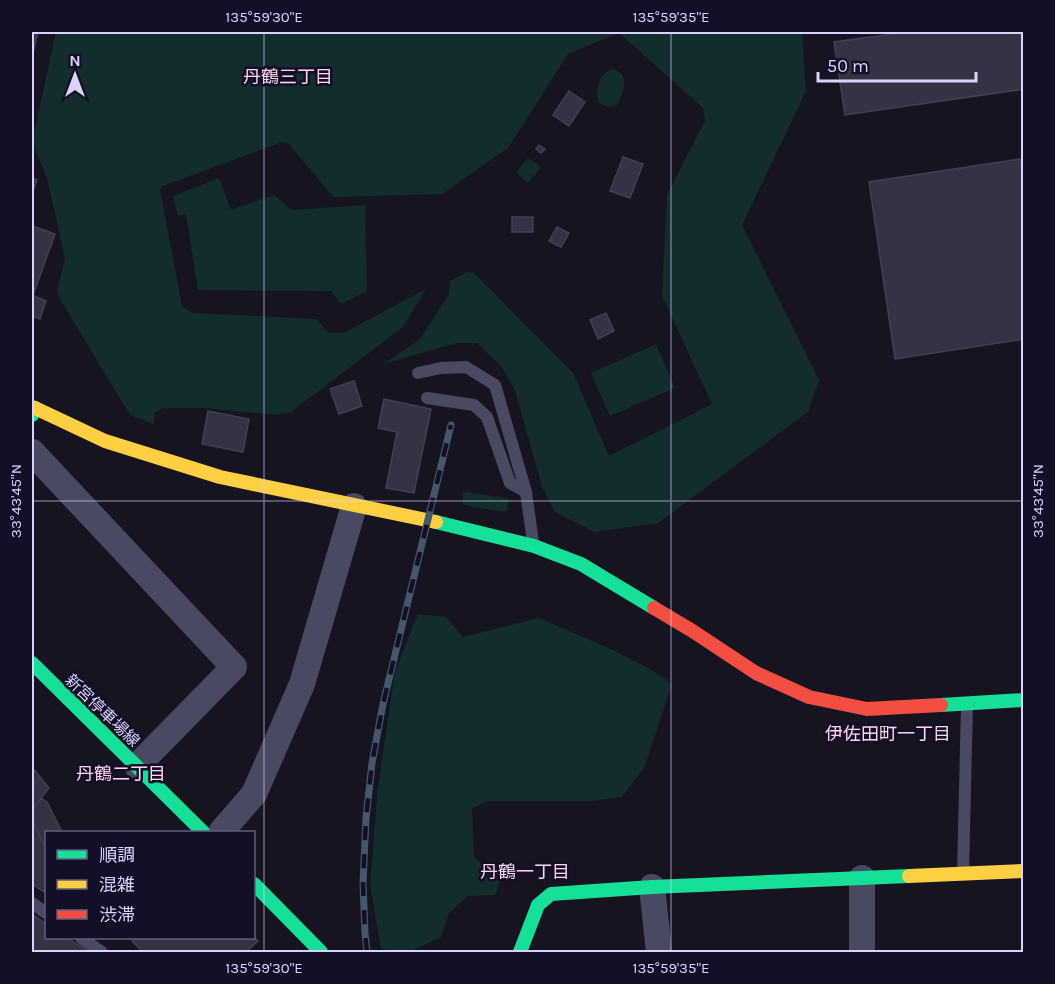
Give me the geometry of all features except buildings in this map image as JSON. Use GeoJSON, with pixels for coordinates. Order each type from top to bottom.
{"type":"FeatureCollection","features":[{"type":"Feature","properties":{"kind":"street"},"geometry":{"type":"LineString","coordinates":[[33,410],[115,444],[220,477],[459,527],[534,546],[581,564],[691,630],[756,673],[809,697],[867,709],[1023,700]]}},
{"type":"Feature","properties":{"kind":"street"},"geometry":{"type":"LineString","coordinates":[[32,452],[234,667],[136,766]]}},
{"type":"Feature","properties":{"kind":"street"},"geometry":{"type":"LineString","coordinates":[[222,831],[254,795],[302,684],[354,506]]}},
{"type":"Feature","properties":{"kind":"street","name":"新宮停車場線"},"geometry":{"type":"LineString","coordinates":[[32,663],[201,831]]}},
{"type":"Feature","properties":{"kind":"street"},"geometry":{"type":"LineString","coordinates":[[520,952],[538,905],[551,894],[652,887],[1023,871]]}},
{"type":"Feature","properties":{"kind":"street"},"geometry":{"type":"LineString","coordinates":[[862,878],[862,952]]}},
{"type":"Feature","properties":{"kind":"street"},"geometry":{"type":"LineString","coordinates":[[255,885],[321,952]]}},
{"type":"Feature","properties":{"kind":"street"},"geometry":{"type":"LineString","coordinates":[[652,887],[659,952]]}},
{"type":"Feature","properties":{"kind":"lane"},"geometry":{"type":"LineString","coordinates":[[418,373],[441,368],[466,367],[495,386],[526,492],[534,546]]}},
{"type":"Feature","properties":{"kind":"lane"},"geometry":{"type":"LineString","coordinates":[[427,398],[474,405],[487,417],[510,483],[526,492]]}},
{"type":"Feature","properties":{"kind":"lane"},"geometry":{"type":"LineString","coordinates":[[963,873],[967,703]]}},
{"type":"Feature","properties":{"kind":"lane"},"geometry":{"type":"LineString","coordinates":[[32,903],[45,912]]}},
{"type":"Feature","properties":{"kind":"lane"},"geometry":{"type":"LineString","coordinates":[[82,939],[102,952]]}},
{"type":"Feature","properties":{"kind":"green space"},"geometry":{"type":"Polygon","coordinates":[[[56,32],[802,32],[806,91],[742,225],[819,380],[808,412],[658,523],[594,532],[555,512],[542,487],[515,390],[501,366],[477,343],[457,343],[383,364],[420,339],[449,294],[450,281],[467,272],[473,272],[573,373],[609,456],[712,404],[662,296],[667,194],[705,121],[703,108],[619,33],[568,54],[508,148],[442,194],[333,197],[289,144],[282,142],[163,186],[160,190],[182,306],[192,313],[316,319],[329,333],[343,333],[426,289],[403,327],[291,412],[277,415],[203,408],[163,408],[155,413],[154,424],[130,415],[57,291],[65,258],[47,178],[32,142],[56,32]]]}},
{"type":"Feature","properties":{"kind":"green space"},"geometry":{"type":"Polygon","coordinates":[[[612,69],[622,75],[624,84],[617,105],[607,106],[598,102],[597,92],[601,78],[612,69]]]}},
{"type":"Feature","properties":{"kind":"green space"},"geometry":{"type":"Polygon","coordinates":[[[527,159],[540,166],[529,182],[517,173],[527,159]]]}},
{"type":"Feature","properties":{"kind":"green space"},"geometry":{"type":"Polygon","coordinates":[[[219,178],[231,210],[274,195],[292,210],[365,205],[367,291],[341,304],[331,291],[198,290],[186,215],[178,216],[173,196],[219,178]]]}},
{"type":"Feature","properties":{"kind":"green space"},"geometry":{"type":"Polygon","coordinates":[[[656,344],[675,388],[610,416],[591,373],[656,344]]]}},
{"type":"Feature","properties":{"kind":"green space"},"geometry":{"type":"Polygon","coordinates":[[[463,493],[505,498],[509,500],[507,511],[464,505],[463,493]]]}},
{"type":"Feature","properties":{"kind":"green space"},"geometry":{"type":"Polygon","coordinates":[[[418,614],[446,617],[463,637],[539,618],[613,650],[652,670],[672,684],[644,768],[622,797],[592,801],[488,801],[472,808],[474,857],[500,880],[495,895],[468,896],[449,913],[441,937],[409,952],[381,949],[370,885],[378,786],[395,671],[418,614]]]}},
{"type":"Feature","properties":{"kind":"railway"},"geometry":{"type":"LineString","coordinates":[[367,952],[363,883],[366,818],[372,763],[383,704],[451,425]]}},
{"type":"Feature","properties":{"kind":"traffic: fast"},"geometry":{"type":"LineString","coordinates":[[32,407],[35,408],[32,415]]}},
{"type":"Feature","properties":{"kind":"traffic: fast"},"geometry":{"type":"LineString","coordinates":[[436,522],[534,546],[581,564],[654,608]]}},
{"type":"Feature","properties":{"kind":"traffic: fast"},"geometry":{"type":"LineString","coordinates":[[32,663],[202,831]]}},
{"type":"Feature","properties":{"kind":"traffic: fast"},"geometry":{"type":"LineString","coordinates":[[941,705],[1024,700]]}},
{"type":"Feature","properties":{"kind":"traffic: fast"},"geometry":{"type":"LineString","coordinates":[[520,952],[538,905],[551,894],[652,887],[909,876]]}},
{"type":"Feature","properties":{"kind":"traffic: fast"},"geometry":{"type":"LineString","coordinates":[[255,885],[321,952]]}},
{"type":"Feature","properties":{"kind":"traffic: slow"},"geometry":{"type":"LineString","coordinates":[[35,408],[105,441],[220,477],[436,522]]}},
{"type":"Feature","properties":{"kind":"traffic: slow"},"geometry":{"type":"LineString","coordinates":[[909,876],[1024,871]]}},
{"type":"Feature","properties":{"kind":"traffic: jam"},"geometry":{"type":"LineString","coordinates":[[654,608],[756,673],[809,697],[867,709],[941,705]]}},
{"type":"Feature","properties":{"kind":"district","name":"丹鶴三丁目"},"geometry":{"type":"Point","coordinates":[288,77]}},
{"type":"Feature","properties":{"kind":"district","name":"伊佐田町一丁目"},"geometry":{"type":"Point","coordinates":[888,734]}},
{"type":"Feature","properties":{"kind":"district","name":"丹鶴二丁目"},"geometry":{"type":"Point","coordinates":[121,774]}},
{"type":"Feature","properties":{"kind":"district","name":"丹鶴一丁目"},"geometry":{"type":"Point","coordinates":[525,872]}}]}
